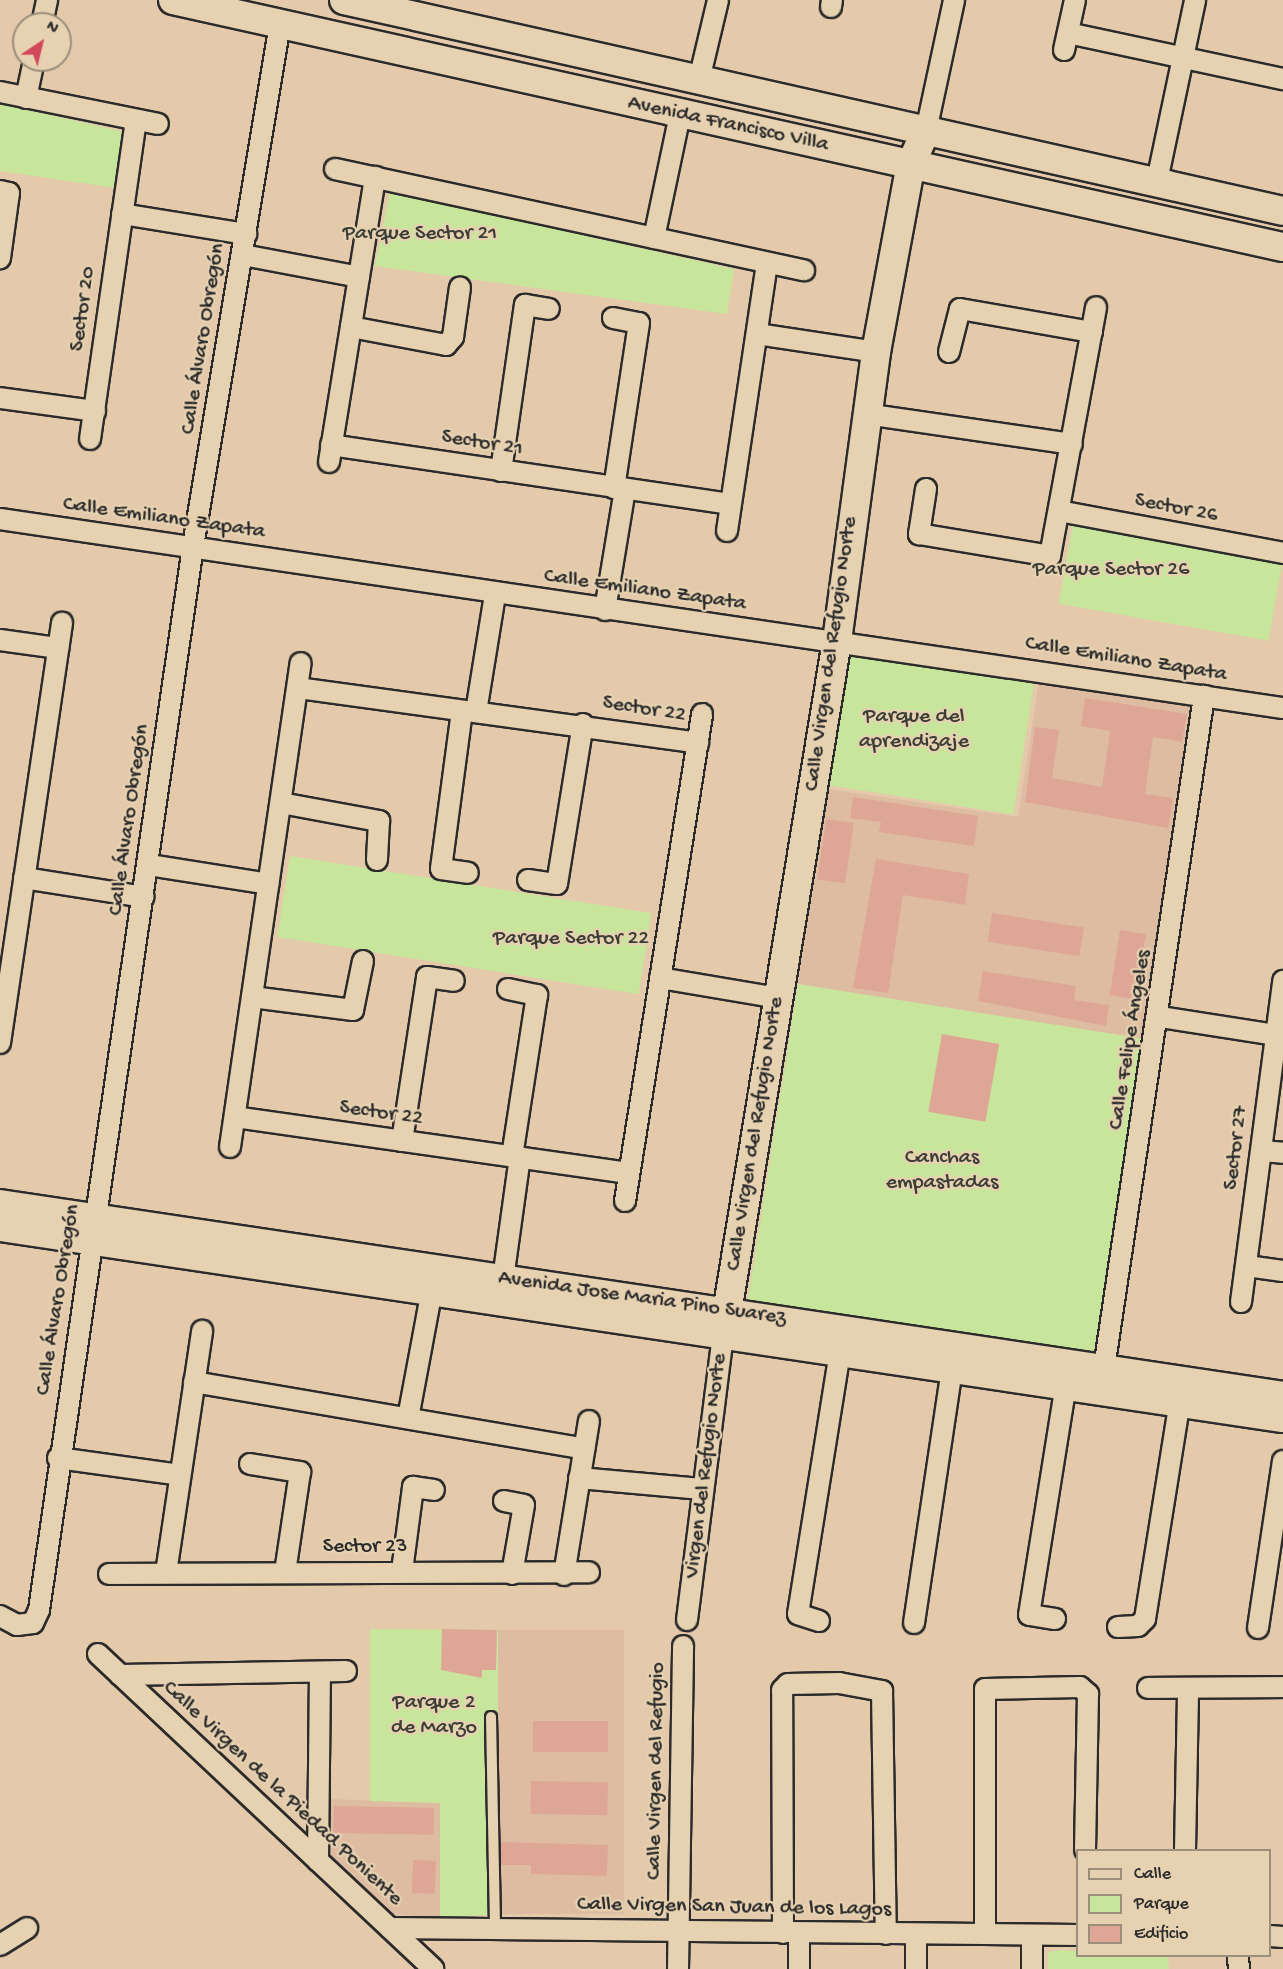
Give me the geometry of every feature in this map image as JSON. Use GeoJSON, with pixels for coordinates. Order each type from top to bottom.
{"type":"FeatureCollection","features":[{"type":"Feature","properties":{"kind":"street","name":"Avenida Francisco Villa"},"geometry":{"type":"LineString","coordinates":[[173,0],[680,115],[1283,247]]}},
{"type":"Feature","properties":{"kind":"street","name":"Avenida Francisco Villa"},"geometry":{"type":"LineString","coordinates":[[344,0],[1283,211]]}},
{"type":"Feature","properties":{"kind":"street"},"geometry":{"type":"LineString","coordinates":[[699,80],[718,0]]}},
{"type":"Feature","properties":{"kind":"street","name":"Calle Virgen del Refugio Norte"},"geometry":{"type":"LineString","coordinates":[[725,1323],[837,641],[876,352],[910,164],[926,131],[954,0]]}},
{"type":"Feature","properties":{"kind":"street"},"geometry":{"type":"LineString","coordinates":[[1075,0],[1066,42],[1182,57],[1283,79]]}},
{"type":"Feature","properties":{"kind":"street"},"geometry":{"type":"LineString","coordinates":[[1157,181],[1195,0]]}},
{"type":"Feature","properties":{"kind":"street","name":"Calle Álvaro Obregón"},"geometry":{"type":"LineString","coordinates":[[0,1616],[17,1625],[33,1623],[149,866],[193,546],[280,24]]}},
{"type":"Feature","properties":{"kind":"street"},"geometry":{"type":"LineString","coordinates":[[26,98],[31,72]]}},
{"type":"Feature","properties":{"kind":"street"},"geometry":{"type":"LineString","coordinates":[[0,92],[158,124]]}},
{"type":"Feature","properties":{"kind":"street"},"geometry":{"type":"LineString","coordinates":[[654,238],[680,115]]}},
{"type":"Feature","properties":{"kind":"street","name":"Sector 20"},"geometry":{"type":"LineString","coordinates":[[90,439],[136,120]]}},
{"type":"Feature","properties":{"kind":"street"},"geometry":{"type":"LineString","coordinates":[[335,168],[804,270]]}},
{"type":"Feature","properties":{"kind":"street","name":"Sector 21"},"geometry":{"type":"LineString","coordinates":[[375,177],[330,454],[501,471],[730,504]]}},
{"type":"Feature","properties":{"kind":"street"},"geometry":{"type":"LineString","coordinates":[[0,191],[9,193],[0,258]]}},
{"type":"Feature","properties":{"kind":"street"},"geometry":{"type":"LineString","coordinates":[[122,214],[246,234]]}},
{"type":"Feature","properties":{"kind":"street"},"geometry":{"type":"LineString","coordinates":[[243,255],[359,277]]}},
{"type":"Feature","properties":{"kind":"street"},"geometry":{"type":"LineString","coordinates":[[727,531],[767,263]]}},
{"type":"Feature","properties":{"kind":"street"},"geometry":{"type":"LineString","coordinates":[[351,327],[446,345],[453,337],[460,287]]}},
{"type":"Feature","properties":{"kind":"street"},"geometry":{"type":"LineString","coordinates":[[501,471],[525,305],[549,309]]}},
{"type":"Feature","properties":{"kind":"street"},"geometry":{"type":"LineString","coordinates":[[926,489],[919,534],[1050,555],[1096,307]]}},
{"type":"Feature","properties":{"kind":"street"},"geometry":{"type":"LineString","coordinates":[[949,352],[960,309],[1092,332]]}},
{"type":"Feature","properties":{"kind":"street"},"geometry":{"type":"LineString","coordinates":[[605,610],[639,323],[614,318]]}},
{"type":"Feature","properties":{"kind":"street"},"geometry":{"type":"LineString","coordinates":[[757,334],[876,352]]}},
{"type":"Feature","properties":{"kind":"street"},"geometry":{"type":"LineString","coordinates":[[0,398],[95,411]]}},
{"type":"Feature","properties":{"kind":"street"},"geometry":{"type":"LineString","coordinates":[[866,414],[1072,444]]}},
{"type":"Feature","properties":{"kind":"street","name":"Sector 26"},"geometry":{"type":"LineString","coordinates":[[1059,511],[1283,553]]}},
{"type":"Feature","properties":{"kind":"street","name":"Calle Emiliano Zapata"},"geometry":{"type":"LineString","coordinates":[[0,519],[193,546],[495,595],[837,641],[1283,708]]}},
{"type":"Feature","properties":{"kind":"street"},"geometry":{"type":"LineString","coordinates":[[468,873],[441,869],[469,712],[495,595]]}},
{"type":"Feature","properties":{"kind":"street"},"geometry":{"type":"LineString","coordinates":[[0,1043],[62,623]]}},
{"type":"Feature","properties":{"kind":"street"},"geometry":{"type":"LineString","coordinates":[[0,640],[58,648]]}},
{"type":"Feature","properties":{"kind":"street"},"geometry":{"type":"LineString","coordinates":[[230,1147],[301,663]]}},
{"type":"Feature","properties":{"kind":"street","name":"Sector 22"},"geometry":{"type":"LineString","coordinates":[[298,688],[469,712],[583,724],[698,742]]}},
{"type":"Feature","properties":{"kind":"street","name":"Calle Felipe Ángeles"},"geometry":{"type":"LineString","coordinates":[[1102,1379],[1160,1017],[1204,696]]}},
{"type":"Feature","properties":{"kind":"street","name":"Sector 22"},"geometry":{"type":"LineString","coordinates":[[625,1201],[702,714]]}},
{"type":"Feature","properties":{"kind":"street"},"geometry":{"type":"LineString","coordinates":[[528,880],[556,884],[583,724]]}},
{"type":"Feature","properties":{"kind":"street"},"geometry":{"type":"LineString","coordinates":[[281,803],[379,821],[376,860]]}},
{"type":"Feature","properties":{"kind":"street"},"geometry":{"type":"LineString","coordinates":[[149,866],[269,884]]}},
{"type":"Feature","properties":{"kind":"street"},"geometry":{"type":"LineString","coordinates":[[24,878],[144,897]]}},
{"type":"Feature","properties":{"kind":"street"},"geometry":{"type":"LineString","coordinates":[[252,996],[352,1010],[363,961]]}},
{"type":"Feature","properties":{"kind":"street"},"geometry":{"type":"LineString","coordinates":[[402,1141],[427,977],[454,981]]}},
{"type":"Feature","properties":{"kind":"street"},"geometry":{"type":"LineString","coordinates":[[660,978],[778,998]]}},
{"type":"Feature","properties":{"kind":"street","name":"Sector 27"},"geometry":{"type":"LineString","coordinates":[[1241,1302],[1283,981]]}},
{"type":"Feature","properties":{"kind":"street"},"geometry":{"type":"LineString","coordinates":[[503,1279],[537,996],[508,989]]}},
{"type":"Feature","properties":{"kind":"street"},"geometry":{"type":"LineString","coordinates":[[1160,1017],[1275,1035]]}},
{"type":"Feature","properties":{"kind":"street","name":"Sector 22"},"geometry":{"type":"LineString","coordinates":[[235,1117],[628,1173]]}},
{"type":"Feature","properties":{"kind":"street"},"geometry":{"type":"LineString","coordinates":[[1262,1150],[1283,1153]]}},
{"type":"Feature","properties":{"kind":"street","name":"Avenida Jose Maria Pino Suarez"},"geometry":{"type":"LineString","coordinates":[[0,1204],[94,1230],[432,1290],[725,1323],[1102,1379],[1283,1396]]}},
{"type":"Feature","properties":{"kind":"street","name":"Avenida Jose Maria Pino Suarez"},"geometry":{"type":"LineString","coordinates":[[0,1227],[94,1230],[503,1279],[725,1323],[840,1351],[1066,1385],[1102,1379],[1180,1401],[1283,1418]]}},
{"type":"Feature","properties":{"kind":"street"},"geometry":{"type":"LineString","coordinates":[[1247,1266],[1283,1271]]}},
{"type":"Feature","properties":{"kind":"street"},"geometry":{"type":"LineString","coordinates":[[408,1418],[432,1290]]}},
{"type":"Feature","properties":{"kind":"street","name":"Virgen del Refugio Norte"},"geometry":{"type":"LineString","coordinates":[[687,1620],[725,1323]]}},
{"type":"Feature","properties":{"kind":"street"},"geometry":{"type":"LineString","coordinates":[[165,1573],[202,1331]]}},
{"type":"Feature","properties":{"kind":"street"},"geometry":{"type":"LineString","coordinates":[[819,1621],[798,1614],[840,1351]]}},
{"type":"Feature","properties":{"kind":"street"},"geometry":{"type":"LineString","coordinates":[[914,1623],[952,1369]]}},
{"type":"Feature","properties":{"kind":"street"},"geometry":{"type":"LineString","coordinates":[[194,1382],[584,1449]]}},
{"type":"Feature","properties":{"kind":"street"},"geometry":{"type":"LineString","coordinates":[[1054,1620],[1029,1615],[1066,1385]]}},
{"type":"Feature","properties":{"kind":"street"},"geometry":{"type":"LineString","coordinates":[[1118,1626],[1138,1626],[1145,1619],[1180,1401]]}},
{"type":"Feature","properties":{"kind":"street"},"geometry":{"type":"LineString","coordinates":[[564,1575],[589,1421]]}},
{"type":"Feature","properties":{"kind":"street"},"geometry":{"type":"LineString","coordinates":[[58,1458],[180,1475]]}},
{"type":"Feature","properties":{"kind":"street"},"geometry":{"type":"LineString","coordinates":[[1258,1628],[1283,1461]]}},
{"type":"Feature","properties":{"kind":"street"},"geometry":{"type":"LineString","coordinates":[[250,1464],[300,1472],[285,1572]]}},
{"type":"Feature","properties":{"kind":"street"},"geometry":{"type":"LineString","coordinates":[[579,1478],[702,1489]]}},
{"type":"Feature","properties":{"kind":"street"},"geometry":{"type":"LineString","coordinates":[[402,1571],[413,1487],[434,1490]]}},
{"type":"Feature","properties":{"kind":"street"},"geometry":{"type":"LineString","coordinates":[[504,1501],[524,1505],[512,1574]]}},
{"type":"Feature","properties":{"kind":"street","name":"Sector 23"},"geometry":{"type":"LineString","coordinates":[[109,1574],[402,1571],[564,1575],[589,1572]]}},
{"type":"Feature","properties":{"kind":"street","name":"Calle Virgen del Refugio"},"geometry":{"type":"LineString","coordinates":[[678,1969],[683,1646]]}},
{"type":"Feature","properties":{"kind":"street","name":"Calle Virgen de la Piedad Poniente"},"geometry":{"type":"LineString","coordinates":[[98,1654],[433,1969]]}},
{"type":"Feature","properties":{"kind":"street"},"geometry":{"type":"LineString","coordinates":[[120,1675],[346,1671]]}},
{"type":"Feature","properties":{"kind":"street"},"geometry":{"type":"LineString","coordinates":[[318,1861],[320,1672]]}},
{"type":"Feature","properties":{"kind":"street"},"geometry":{"type":"LineString","coordinates":[[799,1969],[791,1933],[782,1690],[788,1684],[839,1683],[882,1691],[886,1934]]}},
{"type":"Feature","properties":{"kind":"street"},"geometry":{"type":"LineString","coordinates":[[985,1934],[983,1693],[992,1687],[1080,1687],[1088,1694],[1085,1849]]}},
{"type":"Feature","properties":{"kind":"street"},"geometry":{"type":"LineString","coordinates":[[1148,1688],[1283,1687]]}},
{"type":"Feature","properties":{"kind":"street"},"geometry":{"type":"LineString","coordinates":[[1185,1849],[1188,1688]]}},
{"type":"Feature","properties":{"kind":"street"},"geometry":{"type":"LineString","coordinates":[[0,1945],[27,1928]]}},
{"type":"Feature","properties":{"kind":"street","name":"Calle Virgen San Juan de los Lagos"},"geometry":{"type":"LineString","coordinates":[[390,1929],[1076,1935]]}},
{"type":"Feature","properties":{"kind":"street"},"geometry":{"type":"LineString","coordinates":[[916,1934],[916,1969]]}},
{"type":"Feature","properties":{"kind":"street"},"geometry":{"type":"LineString","coordinates":[[1032,1935],[1032,1969]]}},
{"type":"Feature","properties":{"kind":"lane"},"geometry":{"type":"LineString","coordinates":[[491,1717],[495,1930]]}},
{"type":"Feature","properties":{"kind":"shaded area"},"geometry":{"type":"Polygon","coordinates":[[[1039,682],[1195,708],[1143,1041],[798,984],[828,789],[1018,817],[1039,682]]]}},
{"type":"Feature","properties":{"kind":"shaded area"},"geometry":{"type":"Polygon","coordinates":[[[498,1630],[624,1630],[624,1914],[498,1914],[498,1630]]]}},
{"type":"Feature","properties":{"kind":"shaded area"},"geometry":{"type":"Polygon","coordinates":[[[329,1799],[440,1803],[440,1918],[387,1914],[328,1857],[329,1799]]]}},
{"type":"Feature","properties":{"kind":"green space"},"geometry":{"type":"Polygon","coordinates":[[[0,104],[125,132],[116,188],[0,171],[0,104]]]}},
{"type":"Feature","properties":{"kind":"green space","name":"Parque Sector 21"},"geometry":{"type":"Polygon","coordinates":[[[390,192],[734,269],[727,314],[375,266],[390,192]]]}},
{"type":"Feature","properties":{"kind":"green space","name":"Parque Sector 26"},"geometry":{"type":"Polygon","coordinates":[[[1073,523],[1283,560],[1269,641],[1059,604],[1073,523]]]}},
{"type":"Feature","properties":{"kind":"green space","name":"Parque del aprendizaje"},"geometry":{"type":"Polygon","coordinates":[[[844,650],[1035,680],[1013,815],[823,784],[844,650]]]}},
{"type":"Feature","properties":{"kind":"green space","name":"Parque Sector 22"},"geometry":{"type":"Polygon","coordinates":[[[290,856],[651,913],[639,994],[277,937],[290,856]]]}},
{"type":"Feature","properties":{"kind":"green space","name":"Canchas empastadas"},"geometry":{"type":"Polygon","coordinates":[[[798,984],[1144,1039],[1093,1357],[748,1302],[798,984]]]}},
{"type":"Feature","properties":{"kind":"green space","name":"Parque 2 de Marzo"},"geometry":{"type":"Polygon","coordinates":[[[370,1629],[498,1630],[498,1914],[440,1918],[440,1803],[370,1801],[370,1629]]]}},
{"type":"Feature","properties":{"kind":"green space"},"geometry":{"type":"Polygon","coordinates":[[[1076,1951],[1076,1957],[1168,1957],[1169,1969],[1048,1969],[1048,1952],[1076,1951]]]}},
{"type":"Feature","properties":{"kind":"building"},"geometry":{"type":"Polygon","coordinates":[[[1085,698],[1187,714],[1182,742],[1153,737],[1145,794],[1173,798],[1168,828],[1025,802],[1035,727],[1059,730],[1052,778],[1102,787],[1110,731],[1081,726],[1085,698]]]}},
{"type":"Feature","properties":{"kind":"building"},"geometry":{"type":"Polygon","coordinates":[[[853,797],[978,816],[974,846],[879,832],[881,822],[850,818],[853,797]]]}},
{"type":"Feature","properties":{"kind":"building"},"geometry":{"type":"Polygon","coordinates":[[[826,819],[854,823],[845,883],[818,879],[826,819]]]}},
{"type":"Feature","properties":{"kind":"building"},"geometry":{"type":"Polygon","coordinates":[[[876,859],[969,874],[965,905],[903,895],[888,993],[853,988],[876,859]]]}},
{"type":"Feature","properties":{"kind":"building"},"geometry":{"type":"Polygon","coordinates":[[[992,913],[1084,928],[1079,956],[987,942],[992,913]]]}},
{"type":"Feature","properties":{"kind":"building"},"geometry":{"type":"Polygon","coordinates":[[[1120,930],[1146,934],[1135,999],[1110,995],[1120,930]]]}},
{"type":"Feature","properties":{"kind":"building"},"geometry":{"type":"Polygon","coordinates":[[[983,971],[1076,986],[1074,1000],[1109,1005],[1106,1026],[978,1001],[983,971]]]}},
{"type":"Feature","properties":{"kind":"building"},"geometry":{"type":"Polygon","coordinates":[[[942,1034],[999,1044],[985,1122],[928,1112],[942,1034]]]}},
{"type":"Feature","properties":{"kind":"building"},"geometry":{"type":"Polygon","coordinates":[[[442,1629],[497,1630],[496,1670],[482,1670],[482,1678],[441,1670],[442,1629]]]}},
{"type":"Feature","properties":{"kind":"building"},"geometry":{"type":"Polygon","coordinates":[[[533,1721],[608,1721],[608,1752],[533,1752],[533,1721]]]}},
{"type":"Feature","properties":{"kind":"building"},"geometry":{"type":"Polygon","coordinates":[[[531,1781],[608,1782],[607,1815],[530,1814],[531,1781]]]}},
{"type":"Feature","properties":{"kind":"building"},"geometry":{"type":"Polygon","coordinates":[[[334,1806],[434,1808],[434,1835],[334,1833],[334,1806]]]}},
{"type":"Feature","properties":{"kind":"building"},"geometry":{"type":"Polygon","coordinates":[[[501,1842],[608,1845],[607,1876],[531,1874],[531,1865],[501,1865],[501,1842]]]}},
{"type":"Feature","properties":{"kind":"building"},"geometry":{"type":"Polygon","coordinates":[[[413,1860],[436,1861],[435,1894],[412,1893],[413,1860]]]}}]}
